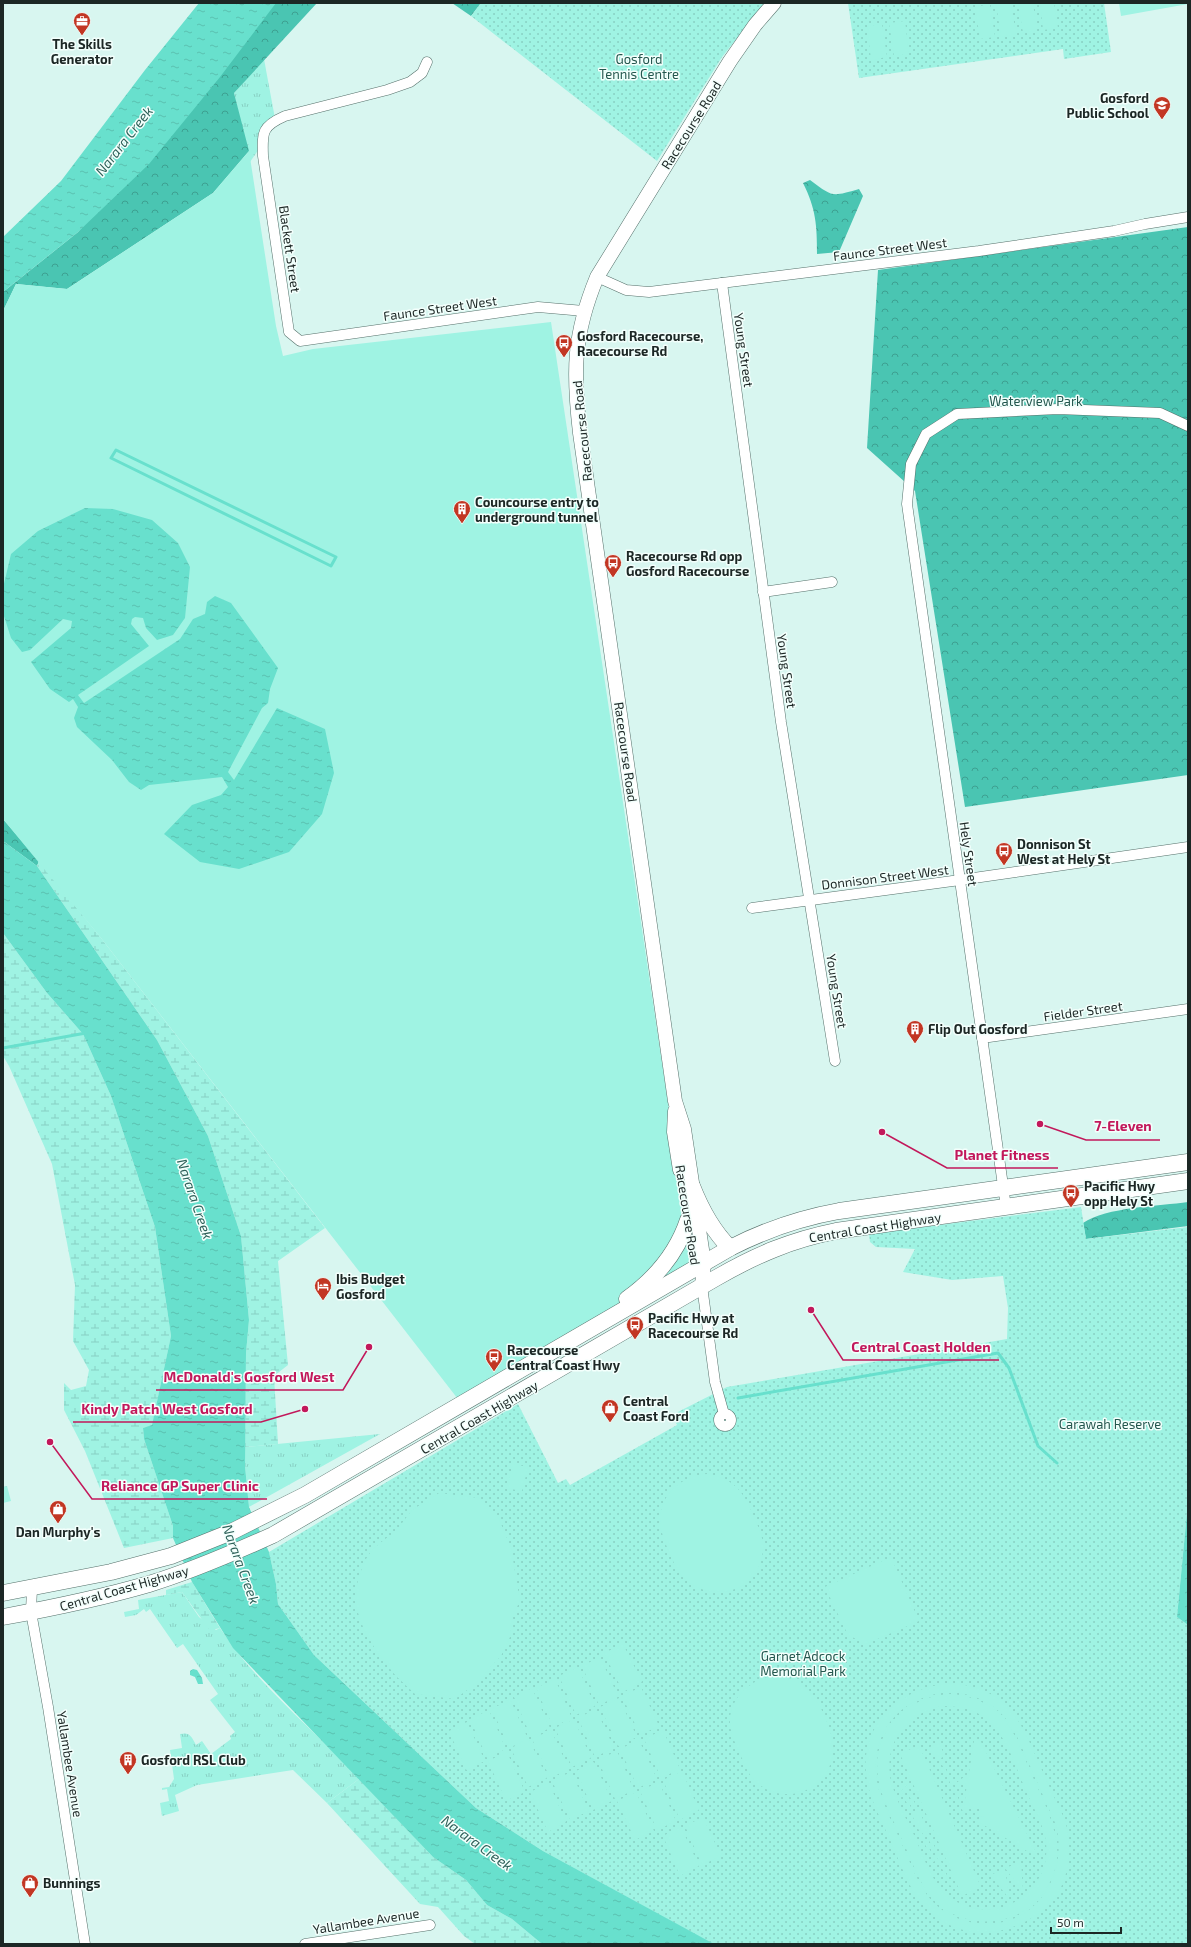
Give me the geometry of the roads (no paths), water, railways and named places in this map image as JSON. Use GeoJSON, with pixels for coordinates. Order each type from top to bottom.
{"type":"FeatureCollection","features":[{"type":"Feature","properties":{"kind":"highway","name":"Central Coast Highway"},"geometry":{"type":"LineString","coordinates":[[3,1593],[106,1573],[170,1556],[217,1538],[263,1517],[305,1495],[730,1248],[769,1229],[810,1217],[1188,1162]]}},
{"type":"Feature","properties":{"kind":"highway","name":"Central Coast Highway"},"geometry":{"type":"LineString","coordinates":[[3,1616],[31,1612],[115,1593],[182,1573],[274,1535],[702,1286],[759,1255],[812,1236],[1188,1181]]}},
{"type":"Feature","properties":{"kind":"highway"},"geometry":{"type":"LineString","coordinates":[[692,1186],[699,1205],[711,1226],[718,1237],[730,1248]]}},
{"type":"Feature","properties":{"kind":"highway"},"geometry":{"type":"LineString","coordinates":[[550,1353],[640,1290],[671,1255],[682,1238],[688,1220]]}},
{"type":"Feature","properties":{"kind":"main road","name":"Racecourse Road"},"geometry":{"type":"LineString","coordinates":[[702,1286],[692,1186],[684,1129],[675,1101],[576,396],[575,360],[579,330],[584,310],[597,277],[730,61],[755,25],[774,3]]}},
{"type":"Feature","properties":{"kind":"main road","name":"Racecourse Road"},"geometry":{"type":"LineString","coordinates":[[675,1101],[674,1132],[688,1220],[700,1266]]}},
{"type":"Feature","properties":{"kind":"street","name":"Blackett Street"},"geometry":{"type":"LineString","coordinates":[[300,341],[289,332],[263,156],[262,138],[264,130],[274,121],[285,116],[387,90],[410,82],[422,72],[427,62]]}},
{"type":"Feature","properties":{"kind":"street","name":"Faunce Street West"},"geometry":{"type":"LineString","coordinates":[[597,277],[618,287],[634,292],[649,292],[979,251],[1114,231],[1188,217]]}},
{"type":"Feature","properties":{"kind":"street","name":"Young Street"},"geometry":{"type":"LineString","coordinates":[[722,283],[781,722],[808,900],[835,1061]]}},
{"type":"Feature","properties":{"kind":"street","name":"Faunce Street West"},"geometry":{"type":"LineString","coordinates":[[300,341],[538,308],[584,310]]}},
{"type":"Feature","properties":{"kind":"street","name":"Hely Street"},"geometry":{"type":"LineString","coordinates":[[1006,1207],[907,504],[911,464],[926,434],[957,414],[1058,409],[1160,413],[1188,426]]}},
{"type":"Feature","properties":{"kind":"street"},"geometry":{"type":"LineString","coordinates":[[763,592],[832,582]]}},
{"type":"Feature","properties":{"kind":"street","name":"Donnison Street West"},"geometry":{"type":"LineString","coordinates":[[752,908],[1188,847]]}},
{"type":"Feature","properties":{"kind":"street","name":"Fielder Street"},"geometry":{"type":"LineString","coordinates":[[982,1038],[1188,1010]]}},
{"type":"Feature","properties":{"kind":"street"},"geometry":{"type":"LineString","coordinates":[[702,1286],[714,1382],[724,1414]]}},
{"type":"Feature","properties":{"kind":"street","name":"Yallambee Avenue"},"geometry":{"type":"LineString","coordinates":[[32,1588],[31,1612],[48,1707],[85,1944]]}},
{"type":"Feature","properties":{"kind":"street","name":"Yallambee Avenue"},"geometry":{"type":"LineString","coordinates":[[305,1944],[430,1924]]}},
{"type":"Feature","properties":{"kind":"water","name":"Narara Creek"},"geometry":{"type":"Polygon","coordinates":[[[199,3],[276,3],[220,77],[149,164],[78,232],[3,292],[3,237],[61,181],[145,70],[199,3]]]}},
{"type":"Feature","properties":{"kind":"water"},"geometry":{"type":"Polygon","coordinates":[[[85,508],[113,509],[152,520],[178,543],[190,567],[185,618],[173,635],[157,640],[146,628],[143,618],[135,617],[132,619],[131,624],[149,646],[78,695],[84,703],[180,639],[193,619],[205,614],[207,602],[215,596],[231,603],[278,668],[270,689],[268,703],[262,708],[228,772],[234,780],[277,708],[325,729],[334,773],[322,814],[289,852],[239,869],[200,862],[164,834],[192,805],[221,795],[228,787],[222,777],[149,785],[141,790],[129,782],[112,760],[77,727],[74,718],[78,707],[73,699],[69,702],[50,689],[31,662],[71,628],[72,621],[63,619],[30,650],[22,652],[11,638],[3,613],[3,588],[11,554],[38,531],[85,508]]]}},
{"type":"Feature","properties":{"kind":"water","name":"Narara Creek"},"geometry":{"type":"Polygon","coordinates":[[[3,841],[37,866],[157,1040],[208,1136],[241,1236],[249,1320],[246,1353],[245,1466],[249,1507],[269,1552],[276,1584],[278,1604],[314,1655],[476,1808],[543,1851],[714,1944],[542,1944],[512,1919],[487,1905],[466,1880],[433,1857],[233,1648],[192,1582],[173,1538],[173,1526],[144,1439],[143,1428],[152,1425],[171,1336],[155,1227],[111,1096],[83,1034],[47,993],[3,933],[3,841]]]}},
{"type":"Feature","properties":{"kind":"water"},"geometry":{"type":"Polygon","coordinates":[[[1188,1502],[1188,1625],[1177,1617],[1188,1502]]]}},
{"type":"Feature","properties":{"kind":"water"},"geometry":{"type":"Polygon","coordinates":[[[193,1669],[197,1670],[202,1678],[203,1684],[198,1684],[195,1677],[190,1675],[190,1671],[193,1669]]]}},
{"type":"Feature","properties":{"kind":"waterway"},"geometry":{"type":"LineString","coordinates":[[116,450],[336,557],[331,566],[111,458],[116,450]]}},
{"type":"Feature","properties":{"kind":"waterway"},"geometry":{"type":"LineString","coordinates":[[3,1048],[86,1033]]}},
{"type":"Feature","properties":{"kind":"waterway"},"geometry":{"type":"LineString","coordinates":[[738,1398],[998,1353],[1009,1368],[1038,1446],[1057,1463]]}},
{"type":"Feature","properties":{"kind":"place","name":"The Skills Generator"},"geometry":{"type":"Point","coordinates":[82,36]}},
{"type":"Feature","properties":{"kind":"place","name":"Gosford Public School"},"geometry":{"type":"Point","coordinates":[1162,120]}},
{"type":"Feature","properties":{"kind":"place","name":"Gosford Racecourse, Racecourse Rd"},"geometry":{"type":"Point","coordinates":[564,358]}},
{"type":"Feature","properties":{"kind":"place","name":"Councourse entry to underground tunnel"},"geometry":{"type":"Point","coordinates":[462,524]}},
{"type":"Feature","properties":{"kind":"place","name":"Racecourse Rd opp Gosford Racecourse"},"geometry":{"type":"Point","coordinates":[613,578]}},
{"type":"Feature","properties":{"kind":"place","name":"Donnison St West at Hely St"},"geometry":{"type":"Point","coordinates":[1004,866]}},
{"type":"Feature","properties":{"kind":"place","name":"Flip Out Gosford"},"geometry":{"type":"Point","coordinates":[915,1044]}},
{"type":"Feature","properties":{"kind":"place","name":"7-Eleven"},"geometry":{"type":"Point","coordinates":[1040,1124]}},
{"type":"Feature","properties":{"kind":"place","name":"Planet Fitness"},"geometry":{"type":"Point","coordinates":[882,1132]}},
{"type":"Feature","properties":{"kind":"place","name":"Pacific Hwy opp Hely St"},"geometry":{"type":"Point","coordinates":[1071,1208]}},
{"type":"Feature","properties":{"kind":"place","name":"Ibis Budget Gosford"},"geometry":{"type":"Point","coordinates":[323,1301]}},
{"type":"Feature","properties":{"kind":"place","name":"Central Coast Holden"},"geometry":{"type":"Point","coordinates":[811,1310]}},
{"type":"Feature","properties":{"kind":"place","name":"Pacific Hwy at Racecourse Rd"},"geometry":{"type":"Point","coordinates":[635,1340]}},
{"type":"Feature","properties":{"kind":"place","name":"McDonald's Gosford West"},"geometry":{"type":"Point","coordinates":[369,1347]}},
{"type":"Feature","properties":{"kind":"place","name":"Racecourse Central Coast Hwy"},"geometry":{"type":"Point","coordinates":[494,1372]}},
{"type":"Feature","properties":{"kind":"place","name":"Kindy Patch West Gosford"},"geometry":{"type":"Point","coordinates":[305,1409]}},
{"type":"Feature","properties":{"kind":"place","name":"Central Coast Ford"},"geometry":{"type":"Point","coordinates":[610,1423]}},
{"type":"Feature","properties":{"kind":"place","name":"Reliance GP Super Clinic"},"geometry":{"type":"Point","coordinates":[50,1442]}},
{"type":"Feature","properties":{"kind":"place","name":"Dan Murphy's"},"geometry":{"type":"Point","coordinates":[58,1524]}},
{"type":"Feature","properties":{"kind":"place","name":"Gosford RSL Club"},"geometry":{"type":"Point","coordinates":[128,1775]}},
{"type":"Feature","properties":{"kind":"place","name":"Bunnings"},"geometry":{"type":"Point","coordinates":[30,1898]}},
{"type":"Feature","properties":{"kind":"park label","name":"Gosford Tennis Centre"},"geometry":{"type":"Point","coordinates":[639,66]}},
{"type":"Feature","properties":{"kind":"park label","name":"Waterview Park"},"geometry":{"type":"Point","coordinates":[1036,401]}},
{"type":"Feature","properties":{"kind":"park label","name":"Carawah Reserve"},"geometry":{"type":"Point","coordinates":[1110,1424]}},
{"type":"Feature","properties":{"kind":"park label","name":"Garnet Adcock Memorial Park"},"geometry":{"type":"Point","coordinates":[803,1664]}}]}
